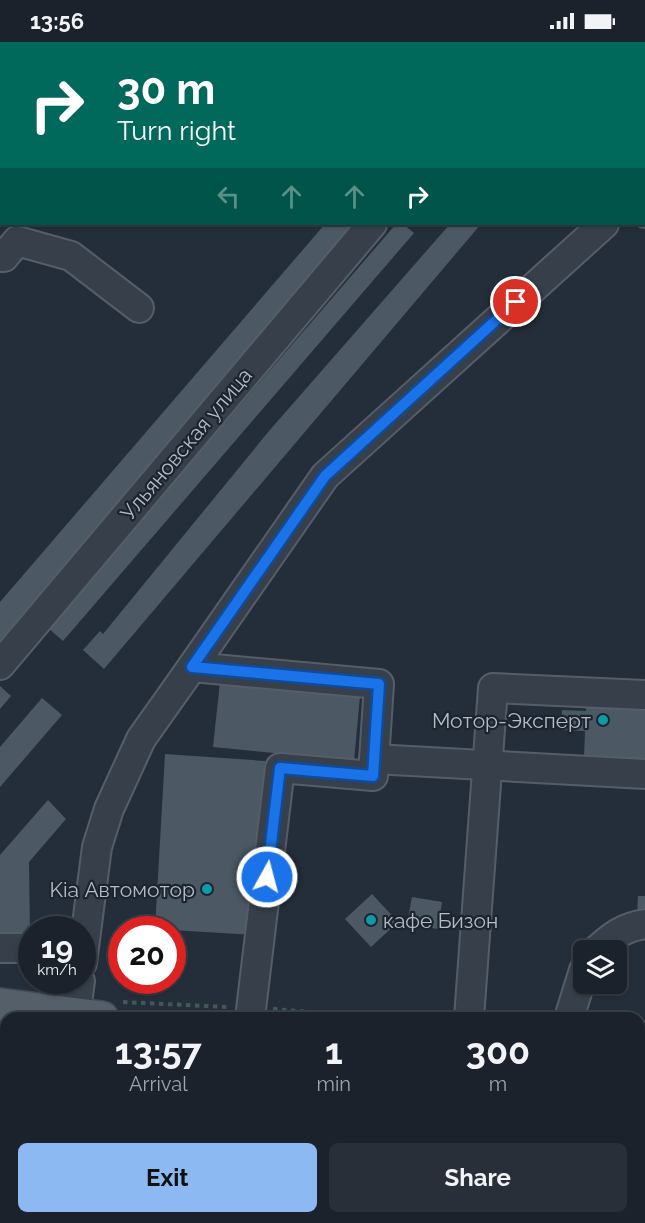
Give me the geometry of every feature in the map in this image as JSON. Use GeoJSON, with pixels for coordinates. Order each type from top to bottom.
{"type":"FeatureCollection","features":[{"type":"Feature","properties":{"kind":"main road"},"geometry":{"type":"LineString","coordinates":[[0,1005],[82,1007]]}},
{"type":"Feature","properties":{"kind":"street","name":"Ульяновская улица"},"geometry":{"type":"LineString","coordinates":[[0,665],[371,225]]}},
{"type":"Feature","properties":{"kind":"street"},"geometry":{"type":"LineString","coordinates":[[88,916],[97,847],[110,809],[141,739],[325,476],[603,225]]}},
{"type":"Feature","properties":{"kind":"street"},"geometry":{"type":"LineString","coordinates":[[0,257],[4,258],[17,241],[71,255],[139,308]]}},
{"type":"Feature","properties":{"kind":"street"},"geometry":{"type":"LineString","coordinates":[[192,667],[379,684],[373,776],[280,768],[251,1012]]}},
{"type":"Feature","properties":{"kind":"street"},"geometry":{"type":"LineString","coordinates":[[470,1012],[490,766],[493,688],[645,695]]}},
{"type":"Feature","properties":{"kind":"street"},"geometry":{"type":"LineString","coordinates":[[374,759],[645,774]]}},
{"type":"Feature","properties":{"kind":"street"},"geometry":{"type":"LineString","coordinates":[[608,940],[629,926],[645,924]]}},
{"type":"Feature","properties":{"kind":"street"},"geometry":{"type":"LineString","coordinates":[[0,948],[18,948]]}},
{"type":"Feature","properties":{"kind":"street"},"geometry":{"type":"LineString","coordinates":[[571,1012],[576,994]]}},
{"type":"Feature","properties":{"kind":"path"},"geometry":{"type":"LineString","coordinates":[[82,1007],[223,1012]]}},
{"type":"Feature","properties":{"kind":"building"},"geometry":{"type":"Polygon","coordinates":[[[324,225],[357,225],[0,644],[0,602],[324,225]]]}},
{"type":"Feature","properties":{"kind":"building"},"geometry":{"type":"Polygon","coordinates":[[[395,225],[404,225],[414,233],[63,641],[48,628],[395,225]]]}},
{"type":"Feature","properties":{"kind":"building"},"geometry":{"type":"Polygon","coordinates":[[[449,225],[480,225],[104,669],[83,650],[100,631],[103,634],[269,431],[449,225]]]}},
{"type":"Feature","properties":{"kind":"building"},"geometry":{"type":"Polygon","coordinates":[[[220,682],[360,696],[354,761],[213,747],[220,682]]]}},
{"type":"Feature","properties":{"kind":"building"},"geometry":{"type":"Polygon","coordinates":[[[0,686],[11,696],[0,709],[0,686]]]}},
{"type":"Feature","properties":{"kind":"building","name":"Мотор-Эксперт"},"geometry":{"type":"Polygon","coordinates":[[[586,697],[645,700],[645,761],[584,758],[585,731],[561,730],[562,710],[586,711],[586,697]]]}},
{"type":"Feature","properties":{"kind":"building"},"geometry":{"type":"Polygon","coordinates":[[[42,698],[62,715],[0,787],[0,747],[42,698]]]}},
{"type":"Feature","properties":{"kind":"building"},"geometry":{"type":"Polygon","coordinates":[[[165,754],[265,761],[255,935],[186,931],[186,916],[156,916],[165,754]]]}},
{"type":"Feature","properties":{"kind":"building"},"geometry":{"type":"Polygon","coordinates":[[[48,800],[66,819],[29,862],[30,916],[18,916],[18,936],[0,936],[0,855],[48,800]]]}},
{"type":"Feature","properties":{"kind":"building","name":"кафе Бизон"},"geometry":{"type":"Polygon","coordinates":[[[372,894],[398,922],[371,947],[345,919],[372,894]]]}},
{"type":"Feature","properties":{"kind":"building"},"geometry":{"type":"Polygon","coordinates":[[[638,896],[645,896],[645,918],[637,917],[638,896]]]}},
{"type":"Feature","properties":{"kind":"building"},"geometry":{"type":"Polygon","coordinates":[[[412,897],[442,902],[438,929],[407,924],[412,897]]]}},
{"type":"Feature","properties":{"kind":"place","name":"Мотор-Эксперт"},"geometry":{"type":"Point","coordinates":[603,720]}},
{"type":"Feature","properties":{"kind":"place","name":"Kia Автомотор"},"geometry":{"type":"Point","coordinates":[207,889]}},
{"type":"Feature","properties":{"kind":"place","name":"кафе Бизон"},"geometry":{"type":"Point","coordinates":[371,920]}},
{"type":"Feature","properties":{"kind":"route"},"geometry":{"type":"LineString","coordinates":[[267,877],[280,768],[373,776],[379,684],[192,667],[325,476],[516,302]]}}]}
